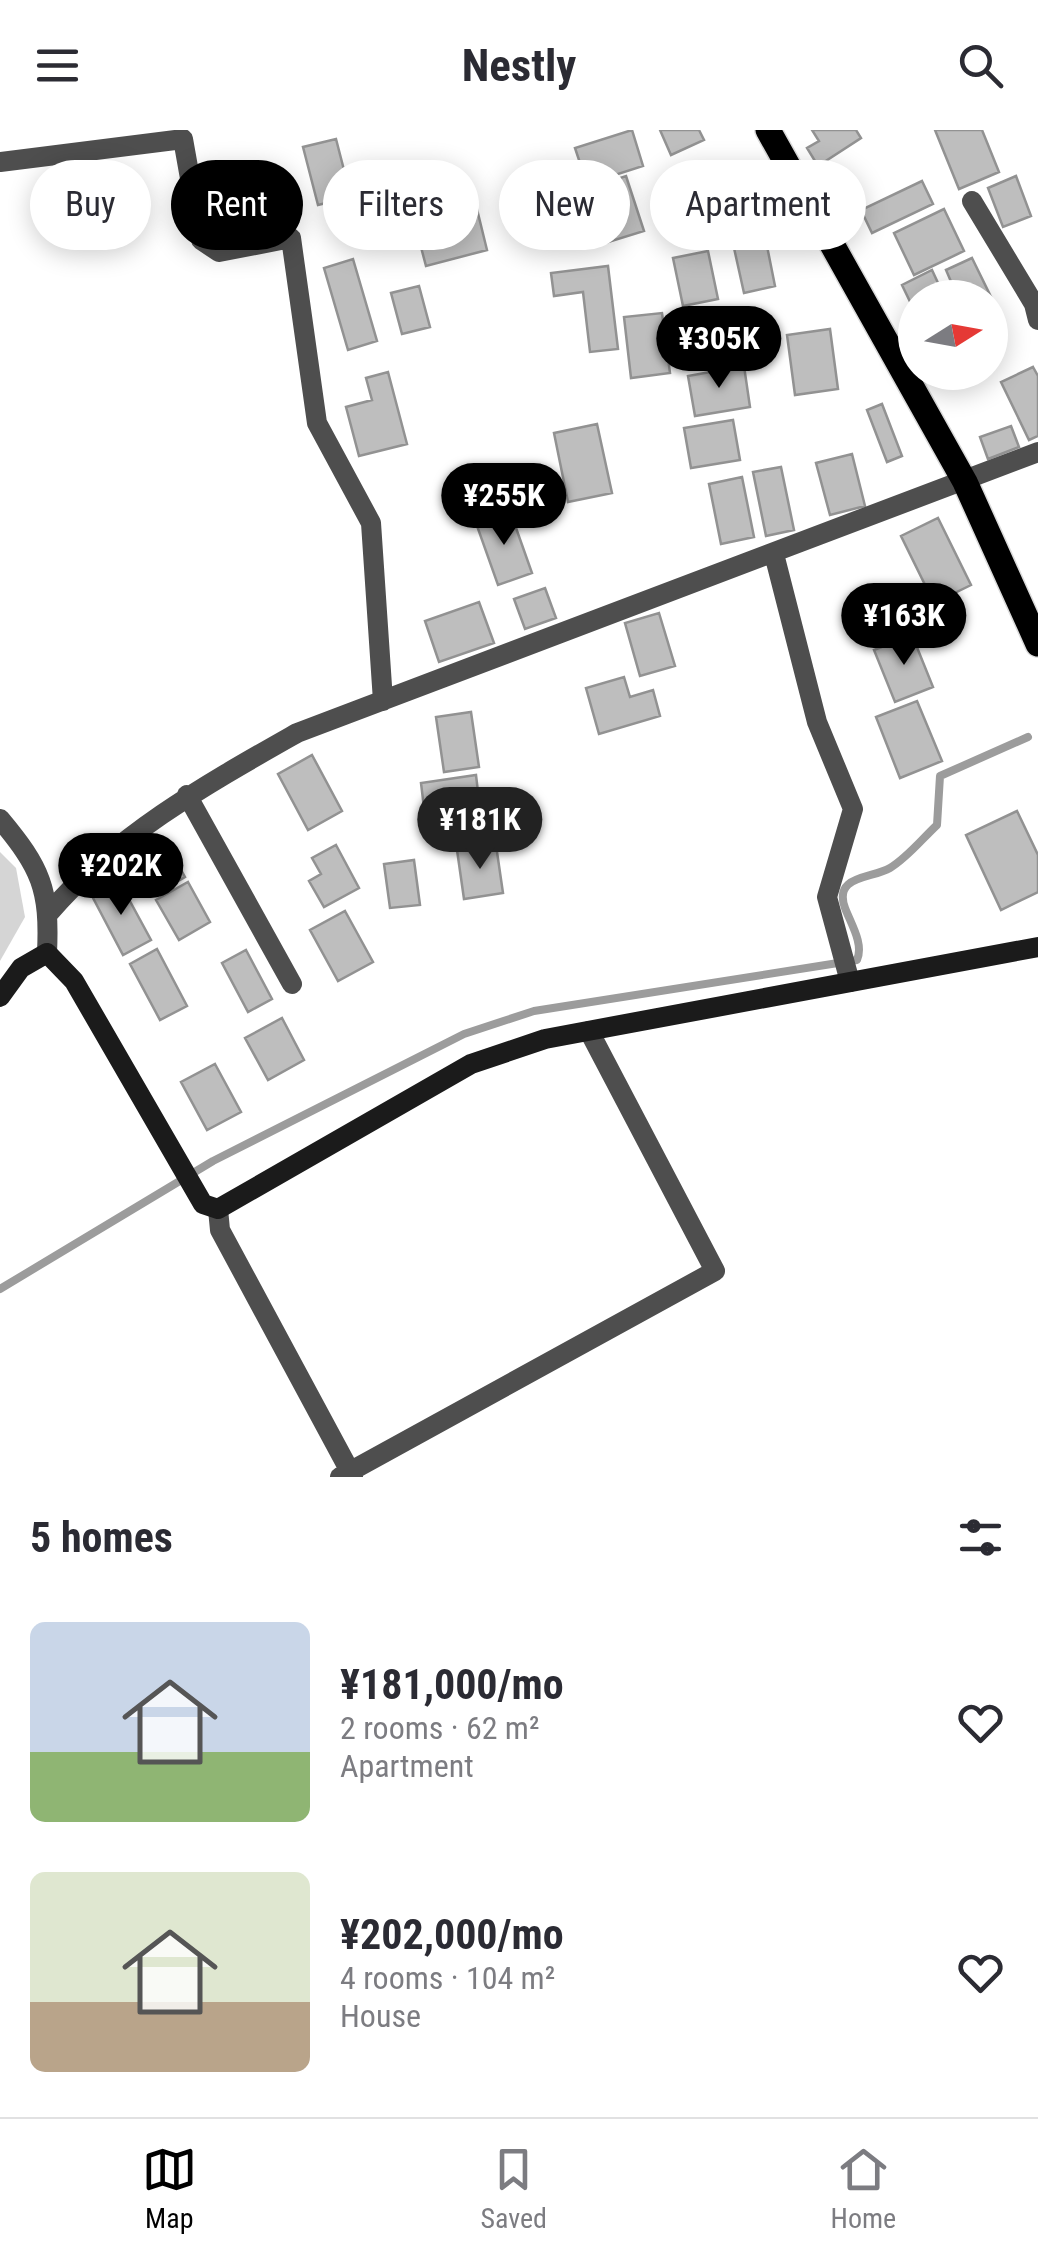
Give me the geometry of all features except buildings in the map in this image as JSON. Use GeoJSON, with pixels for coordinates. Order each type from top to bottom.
{"type":"FeatureCollection","features":[{"type":"Feature","properties":{"kind":"main road"},"geometry":{"type":"LineString","coordinates":[[768,130],[965,482],[1038,644]]}},
{"type":"Feature","properties":{"kind":"street"},"geometry":{"type":"LineString","coordinates":[[0,162],[186,134],[202,240],[218,252],[291,238],[316,423],[371,523],[383,701]]}},
{"type":"Feature","properties":{"kind":"street"},"geometry":{"type":"LineString","coordinates":[[972,201],[1034,304],[1038,320]]}},
{"type":"Feature","properties":{"kind":"street"},"geometry":{"type":"LineString","coordinates":[[49,912],[122,843],[187,795],[297,733],[1038,452]]}},
{"type":"Feature","properties":{"kind":"street"},"geometry":{"type":"LineString","coordinates":[[774,554],[817,722],[853,809],[827,897],[850,982]]}},
{"type":"Feature","properties":{"kind":"street"},"geometry":{"type":"LineString","coordinates":[[187,795],[292,984]]}},
{"type":"Feature","properties":{"kind":"street"},"geometry":{"type":"LineString","coordinates":[[0,819],[33,858],[49,912],[47,953],[74,980],[203,1204],[218,1209],[471,1064],[545,1039],[1038,947]]}},
{"type":"Feature","properties":{"kind":"street"},"geometry":{"type":"LineString","coordinates":[[0,996],[22,968],[47,953]]}},
{"type":"Feature","properties":{"kind":"street"},"geometry":{"type":"LineString","coordinates":[[218,1209],[220,1230],[347,1475],[715,1270],[588,1031]]}},
{"type":"Feature","properties":{"kind":"shaded area"},"geometry":{"type":"Polygon","coordinates":[[[0,852],[16,868],[25,917],[0,961],[0,852]]]}},
{"type":"Feature","properties":{"kind":"waterway"},"geometry":{"type":"LineString","coordinates":[[0,1289],[213,1161],[464,1034],[534,1011],[857,960],[858,941],[845,908],[844,889],[896,864],[937,825],[940,776],[1028,737]]}}]}
